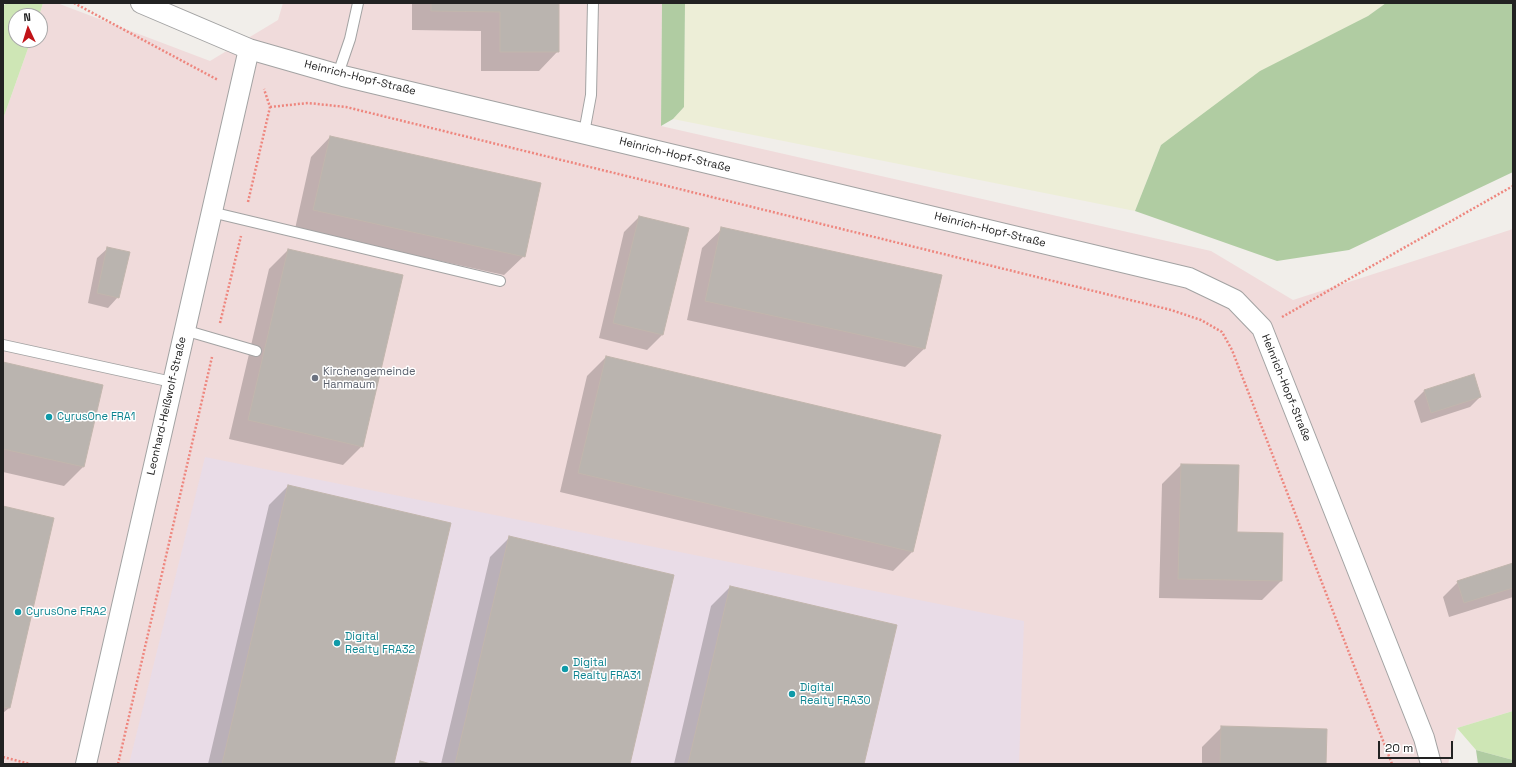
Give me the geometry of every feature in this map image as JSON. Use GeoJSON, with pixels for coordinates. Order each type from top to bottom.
{"type":"FeatureCollection","features":[{"type":"Feature","properties":{"kind":"street","name":"Heinrich-Hopf-Straße"},"geometry":{"type":"LineString","coordinates":[[140,3],[249,48],[338,74],[1190,278],[1235,300],[1262,328],[1424,738],[1431,764]]}},
{"type":"Feature","properties":{"kind":"street","name":"Leonhard-Heißwolf-Straße"},"geometry":{"type":"LineString","coordinates":[[86,764],[249,48]]}},
{"type":"Feature","properties":{"kind":"lane"},"geometry":{"type":"LineString","coordinates":[[338,74],[350,38],[358,3]]}},
{"type":"Feature","properties":{"kind":"lane"},"geometry":{"type":"LineString","coordinates":[[584,133],[591,95],[593,3]]}},
{"type":"Feature","properties":{"kind":"lane"},"geometry":{"type":"LineString","coordinates":[[211,212],[500,281]]}},
{"type":"Feature","properties":{"kind":"lane"},"geometry":{"type":"LineString","coordinates":[[184,330],[256,351]]}},
{"type":"Feature","properties":{"kind":"lane"},"geometry":{"type":"LineString","coordinates":[[3,345],[172,382]]}},
{"type":"Feature","properties":{"kind":"path"},"geometry":{"type":"LineString","coordinates":[[74,3],[224,83],[240,88]]}},
{"type":"Feature","properties":{"kind":"path"},"geometry":{"type":"LineString","coordinates":[[118,764],[270,107],[262,85]]}},
{"type":"Feature","properties":{"kind":"path"},"geometry":{"type":"LineString","coordinates":[[270,107],[308,103],[346,107],[1171,310],[1201,320],[1222,332],[1232,350],[1392,764]]}},
{"type":"Feature","properties":{"kind":"path"},"geometry":{"type":"LineString","coordinates":[[1262,328],[1513,186]]}},
{"type":"Feature","properties":{"kind":"path"},"geometry":{"type":"LineString","coordinates":[[3,757],[30,764]]}},
{"type":"Feature","properties":{"kind":"shaded area"},"geometry":{"type":"Polygon","coordinates":[[[43,3],[57,3],[210,61],[278,20],[283,3],[662,3],[661,126],[1211,251],[1293,300],[1513,229],[1513,711],[1457,728],[1448,764],[3,764],[3,119],[28,48],[48,48],[48,8],[41,8],[43,3]]]}},
{"type":"Feature","properties":{"kind":"shaded area"},"geometry":{"type":"Polygon","coordinates":[[[205,457],[1024,621],[1019,764],[129,764],[205,457]]]}},
{"type":"Feature","properties":{"kind":"green space"},"geometry":{"type":"Polygon","coordinates":[[[7,3],[43,3],[41,8],[8,8],[8,48],[28,48],[3,119],[3,6],[7,3]]]}},
{"type":"Feature","properties":{"kind":"green space"},"geometry":{"type":"Polygon","coordinates":[[[662,3],[685,3],[684,107],[673,119],[661,126],[662,3]]]}},
{"type":"Feature","properties":{"kind":"green space"},"geometry":{"type":"Polygon","coordinates":[[[685,3],[1386,3],[1368,16],[1161,145],[1135,211],[673,119],[684,107],[685,3]]]}},
{"type":"Feature","properties":{"kind":"green space"},"geometry":{"type":"Polygon","coordinates":[[[1386,3],[1513,3],[1513,172],[1349,250],[1277,261],[1135,211],[1161,145],[1260,71],[1368,16],[1386,3]]]}},
{"type":"Feature","properties":{"kind":"green space"},"geometry":{"type":"Polygon","coordinates":[[[1513,711],[1513,760],[1476,750],[1457,728],[1513,711]]]}},
{"type":"Feature","properties":{"kind":"green space"},"geometry":{"type":"Polygon","coordinates":[[[1476,750],[1513,760],[1513,764],[1478,764],[1476,750]]]}},
{"type":"Feature","properties":{"kind":"building"},"geometry":{"type":"Polygon","coordinates":[[[431,3],[559,3],[559,52],[500,52],[500,12],[431,11],[431,3]]]}},
{"type":"Feature","properties":{"kind":"building"},"geometry":{"type":"Polygon","coordinates":[[[330,136],[541,183],[525,257],[313,210],[330,136]]]}},
{"type":"Feature","properties":{"kind":"building"},"geometry":{"type":"Polygon","coordinates":[[[639,216],[689,228],[663,335],[613,323],[639,216]]]}},
{"type":"Feature","properties":{"kind":"building"},"geometry":{"type":"Polygon","coordinates":[[[721,227],[942,275],[925,349],[705,301],[721,227]]]}},
{"type":"Feature","properties":{"kind":"building"},"geometry":{"type":"Polygon","coordinates":[[[107,247],[130,252],[119,298],[97,293],[107,247]]]}},
{"type":"Feature","properties":{"kind":"building"},"geometry":{"type":"Polygon","coordinates":[[[288,249],[403,275],[363,447],[248,420],[288,249]]]}},
{"type":"Feature","properties":{"kind":"building"},"geometry":{"type":"Polygon","coordinates":[[[606,356],[941,435],[913,552],[578,473],[606,356]]]}},
{"type":"Feature","properties":{"kind":"building","name":"CyrusOne FRA1"},"geometry":{"type":"Polygon","coordinates":[[[3,362],[103,385],[84,467],[3,449],[3,362]]]}},
{"type":"Feature","properties":{"kind":"building"},"geometry":{"type":"Polygon","coordinates":[[[1474,374],[1481,397],[1431,413],[1424,390],[1474,374]]]}},
{"type":"Feature","properties":{"kind":"building"},"geometry":{"type":"Polygon","coordinates":[[[1181,464],[1239,465],[1237,532],[1283,533],[1282,581],[1178,579],[1181,464]]]}},
{"type":"Feature","properties":{"kind":"building","name":"Digital Realty FRA32"},"geometry":{"type":"Polygon","coordinates":[[[288,485],[451,523],[394,764],[222,764],[288,485]]]}},
{"type":"Feature","properties":{"kind":"building","name":"CyrusOne FRA2"},"geometry":{"type":"Polygon","coordinates":[[[3,506],[54,518],[10,708],[3,707],[3,506]]]}},
{"type":"Feature","properties":{"kind":"building","name":"Digital Realty FRA31"},"geometry":{"type":"Polygon","coordinates":[[[509,536],[674,575],[630,764],[455,764],[509,536]]]}},
{"type":"Feature","properties":{"kind":"building"},"geometry":{"type":"Polygon","coordinates":[[[1513,563],[1513,588],[1464,603],[1457,581],[1513,563]]]}},
{"type":"Feature","properties":{"kind":"building","name":"Digital Realty FRA30"},"geometry":{"type":"Polygon","coordinates":[[[730,586],[897,625],[864,764],[688,764],[730,586]]]}},
{"type":"Feature","properties":{"kind":"building"},"geometry":{"type":"Polygon","coordinates":[[[1221,726],[1327,729],[1326,764],[1220,764],[1221,726]]]}},
{"type":"Feature","properties":{"kind":"building"},"geometry":{"type":"Polygon","coordinates":[[[420,761],[431,764],[419,764],[420,761]]]}},
{"type":"Feature","properties":{"kind":"place","name":"Kirchengemeinde Hanmaum"},"geometry":{"type":"Point","coordinates":[315,378]}},
{"type":"Feature","properties":{"kind":"place","name":"CyrusOne FRA1"},"geometry":{"type":"Point","coordinates":[49,417]}},
{"type":"Feature","properties":{"kind":"place","name":"CyrusOne FRA2"},"geometry":{"type":"Point","coordinates":[18,612]}},
{"type":"Feature","properties":{"kind":"place","name":"Digital Realty FRA32"},"geometry":{"type":"Point","coordinates":[337,643]}},
{"type":"Feature","properties":{"kind":"place","name":"Digital Realty FRA31"},"geometry":{"type":"Point","coordinates":[565,669]}},
{"type":"Feature","properties":{"kind":"place","name":"Digital Realty FRA30"},"geometry":{"type":"Point","coordinates":[792,694]}}]}
